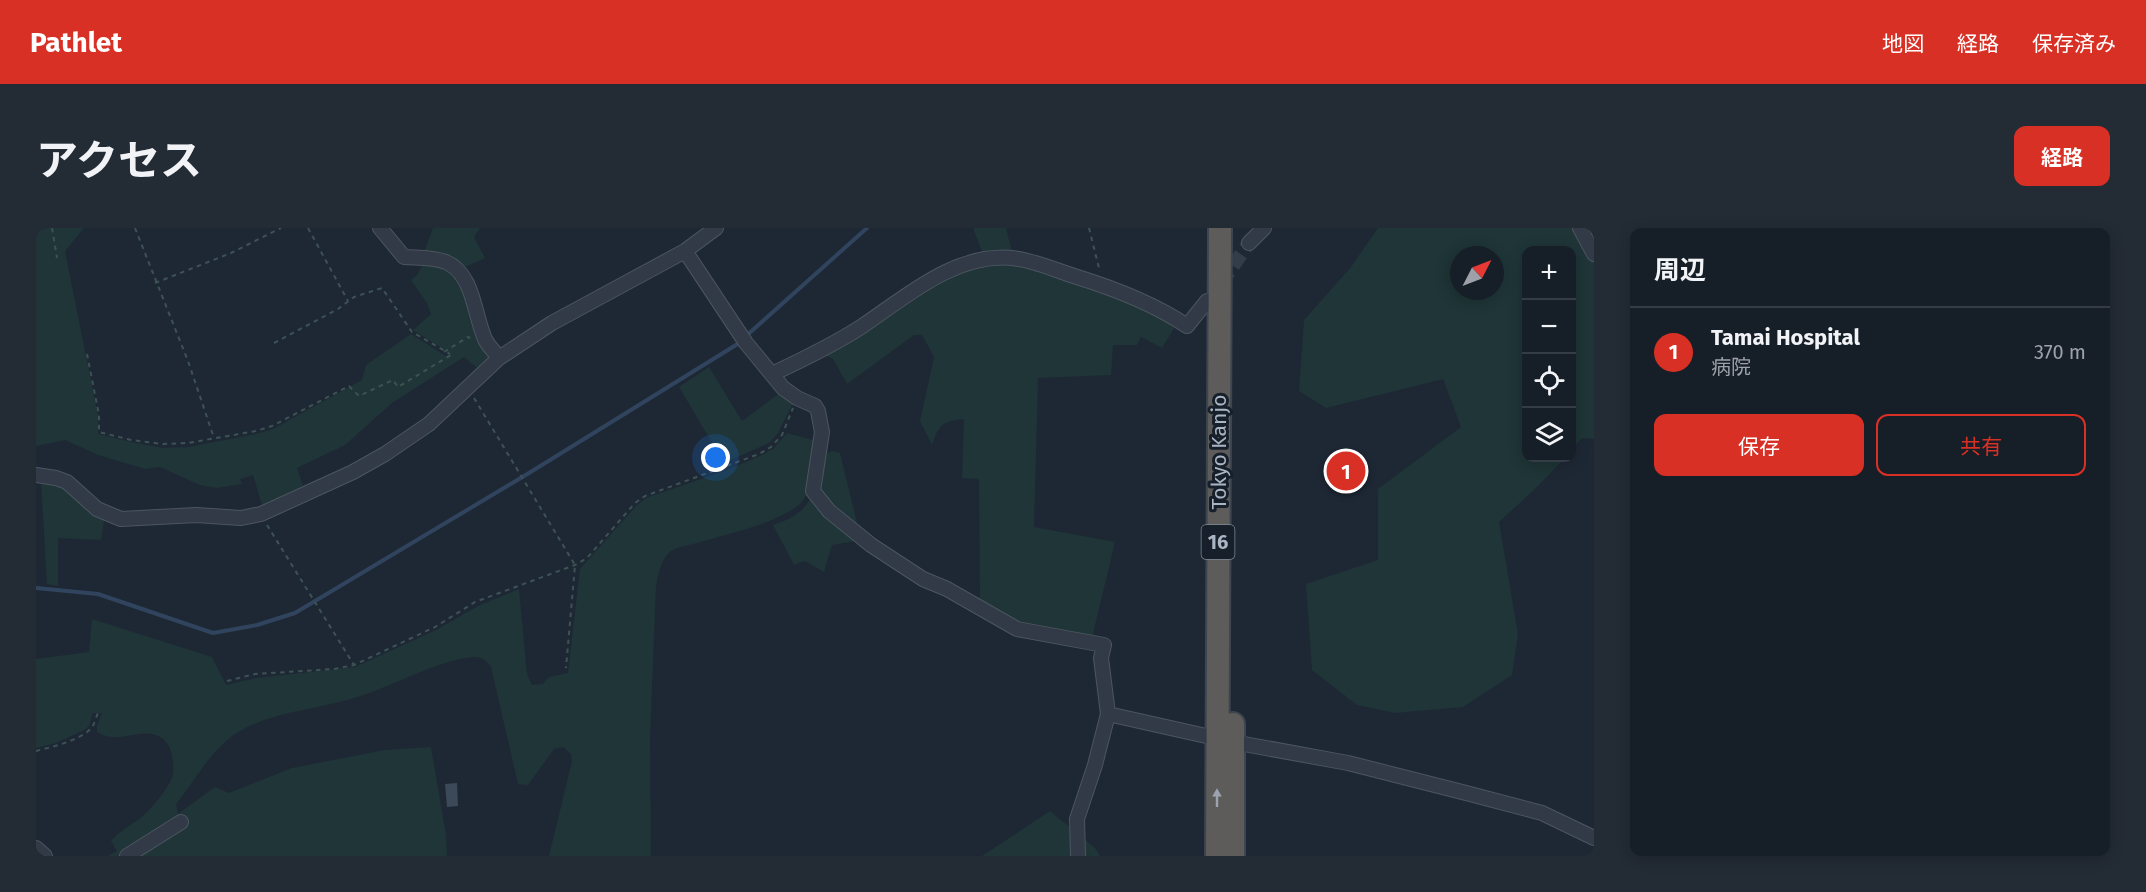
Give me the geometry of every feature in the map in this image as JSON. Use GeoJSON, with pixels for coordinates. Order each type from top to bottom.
{"type":"FeatureCollection","features":[{"type":"Feature","properties":{"kind":"highway","name":"Tokyo Kanjo"},"geometry":{"type":"LineString","coordinates":[[1220,228],[1225,739],[1233,856]]}},
{"type":"Feature","properties":{"kind":"highway","name":"Tokyo Kanjo"},"geometry":{"type":"LineString","coordinates":[[1217,856],[1225,739],[1242,236]]}},
{"type":"Feature","properties":{"kind":"street"},"geometry":{"type":"LineString","coordinates":[[380,228],[404,257],[435,259],[457,270],[477,310],[485,340],[499,358]]}},
{"type":"Feature","properties":{"kind":"street"},"geometry":{"type":"LineString","coordinates":[[36,475],[67,482],[97,509],[121,519],[196,515],[241,518],[261,514],[353,472],[385,454],[429,424],[499,358],[552,323],[685,250],[716,228]]}},
{"type":"Feature","properties":{"kind":"street"},"geometry":{"type":"LineString","coordinates":[[1242,236],[1264,228]]}},
{"type":"Feature","properties":{"kind":"street"},"geometry":{"type":"LineString","coordinates":[[1580,228],[1594,254]]}},
{"type":"Feature","properties":{"kind":"street"},"geometry":{"type":"LineString","coordinates":[[685,250],[742,338],[783,388],[797,398],[815,406],[818,411],[822,432],[813,491],[829,511],[897,563],[1017,628],[1104,645],[1101,658],[1108,714],[1095,765],[1077,819],[1078,856]]}},
{"type":"Feature","properties":{"kind":"street"},"geometry":{"type":"LineString","coordinates":[[772,374],[840,340],[924,283],[954,269],[985,260],[1013,258],[1104,285],[1170,314],[1187,326],[1207,302]]}},
{"type":"Feature","properties":{"kind":"street"},"geometry":{"type":"LineString","coordinates":[[1108,714],[1348,763],[1491,799],[1542,813],[1594,838]]}},
{"type":"Feature","properties":{"kind":"street"},"geometry":{"type":"LineString","coordinates":[[128,856],[182,822]]}},
{"type":"Feature","properties":{"kind":"street"},"geometry":{"type":"LineString","coordinates":[[36,848],[45,856]]}},
{"type":"Feature","properties":{"kind":"path"},"geometry":{"type":"LineString","coordinates":[[52,228],[57,258]]}},
{"type":"Feature","properties":{"kind":"path"},"geometry":{"type":"LineString","coordinates":[[135,228],[188,361],[214,438]]}},
{"type":"Feature","properties":{"kind":"path"},"geometry":{"type":"LineString","coordinates":[[155,283],[231,253],[281,228]]}},
{"type":"Feature","properties":{"kind":"path"},"geometry":{"type":"LineString","coordinates":[[308,228],[348,301]]}},
{"type":"Feature","properties":{"kind":"path"},"geometry":{"type":"LineString","coordinates":[[1089,228],[1104,285]]}},
{"type":"Feature","properties":{"kind":"path"},"geometry":{"type":"LineString","coordinates":[[87,354],[99,416],[99,432],[163,444],[214,438],[272,426],[349,386],[359,396],[393,380],[398,387],[451,355],[412,332],[382,288],[348,301],[338,309],[274,343]]}},
{"type":"Feature","properties":{"kind":"path"},"geometry":{"type":"LineString","coordinates":[[444,352],[468,338],[477,340],[484,335]]}},
{"type":"Feature","properties":{"kind":"path"},"geometry":{"type":"LineString","coordinates":[[468,387],[575,565],[566,668]]}},
{"type":"Feature","properties":{"kind":"path"},"geometry":{"type":"LineString","coordinates":[[227,681],[255,674],[354,665],[435,627],[475,602],[575,565],[587,558],[635,502],[645,496],[759,454],[771,447],[782,435],[797,398]]}},
{"type":"Feature","properties":{"kind":"path"},"geometry":{"type":"LineString","coordinates":[[261,514],[310,597],[354,665]]}},
{"type":"Feature","properties":{"kind":"path"},"geometry":{"type":"LineString","coordinates":[[36,751],[56,746],[87,732],[92,727],[98,713]]}},
{"type":"Feature","properties":{"kind":"green space"},"geometry":{"type":"Polygon","coordinates":[[[36,228],[84,228],[65,251],[98,416],[98,434],[163,448],[188,447],[256,434],[273,429],[362,380],[366,365],[411,334],[446,356],[450,353],[413,330],[431,314],[427,303],[411,280],[424,263],[448,269],[460,281],[491,355],[477,368],[464,357],[392,403],[345,445],[297,468],[303,486],[262,505],[253,475],[240,479],[242,484],[217,488],[200,485],[160,467],[145,469],[98,455],[65,440],[36,446],[36,228]]]}},
{"type":"Feature","properties":{"kind":"green space"},"geometry":{"type":"Polygon","coordinates":[[[433,228],[480,228],[474,237],[485,258],[463,268],[424,252],[433,228]]]}},
{"type":"Feature","properties":{"kind":"green space"},"geometry":{"type":"Polygon","coordinates":[[[973,228],[1006,228],[1013,256],[984,257],[973,228]]]}},
{"type":"Feature","properties":{"kind":"green space"},"geometry":{"type":"Polygon","coordinates":[[[1378,228],[1594,228],[1594,439],[1582,438],[1576,445],[1576,246],[1522,246],[1522,462],[1561,462],[1499,522],[1518,634],[1512,675],[1463,707],[1395,713],[1357,705],[1312,670],[1306,584],[1378,560],[1378,489],[1461,427],[1443,379],[1326,408],[1299,391],[1304,320],[1351,267],[1378,228]]]}},
{"type":"Feature","properties":{"kind":"green space"},"geometry":{"type":"Polygon","coordinates":[[[1014,261],[1097,287],[1174,322],[1175,327],[1162,348],[1141,337],[1137,345],[1113,345],[1111,375],[1038,378],[1034,527],[1115,542],[1092,638],[1018,625],[980,604],[979,479],[962,478],[964,419],[942,425],[932,445],[920,421],[934,357],[922,335],[914,335],[847,384],[833,359],[820,353],[926,286],[985,263],[1014,261]]]}},
{"type":"Feature","properties":{"kind":"green space"},"geometry":{"type":"Polygon","coordinates":[[[709,367],[742,421],[781,392],[793,403],[778,433],[769,443],[724,463],[679,387],[709,367]]]}},
{"type":"Feature","properties":{"kind":"green space"},"geometry":{"type":"Polygon","coordinates":[[[787,433],[817,441],[812,479],[804,499],[785,514],[770,520],[680,547],[668,554],[661,566],[656,585],[650,739],[651,856],[549,856],[572,761],[571,754],[563,747],[554,749],[528,785],[518,784],[491,667],[485,660],[478,657],[456,660],[424,670],[363,695],[275,717],[248,727],[218,748],[176,804],[178,814],[215,787],[229,793],[292,768],[385,750],[431,747],[446,835],[447,856],[108,856],[117,851],[111,841],[150,809],[170,783],[173,765],[167,743],[159,736],[149,734],[105,736],[97,732],[102,713],[93,713],[89,726],[84,730],[56,743],[36,748],[36,659],[89,652],[92,619],[212,657],[226,685],[256,678],[355,667],[436,630],[478,606],[519,589],[527,674],[532,685],[543,684],[549,677],[568,673],[580,569],[637,505],[646,498],[760,456],[773,449],[787,433]]]}},
{"type":"Feature","properties":{"kind":"green space"},"geometry":{"type":"Polygon","coordinates":[[[832,451],[840,453],[859,531],[830,507],[817,489],[822,455],[832,451]]]}},
{"type":"Feature","properties":{"kind":"green space"},"geometry":{"type":"Polygon","coordinates":[[[41,481],[67,491],[104,520],[101,540],[58,538],[58,586],[47,584],[41,481]]]}},
{"type":"Feature","properties":{"kind":"green space"},"geometry":{"type":"Polygon","coordinates":[[[812,496],[861,540],[832,545],[824,572],[805,561],[794,565],[773,525],[796,515],[812,496]]]}},
{"type":"Feature","properties":{"kind":"green space"},"geometry":{"type":"Polygon","coordinates":[[[1050,811],[1095,848],[1100,856],[982,856],[1050,811]]]}},
{"type":"Feature","properties":{"kind":"building"},"geometry":{"type":"Polygon","coordinates":[[[457,783],[458,806],[447,807],[445,784],[457,783]]]}},
{"type":"Feature","properties":{"kind":"waterway"},"geometry":{"type":"LineString","coordinates":[[36,588],[98,594],[213,633],[257,625],[295,613],[529,473],[736,345],[867,228]]}},
{"type":"Feature","properties":{"kind":"tunnel"},"geometry":{"type":"LineString","coordinates":[[1221,283],[1249,243]]}},
{"type":"Feature","properties":{"kind":"place","name":"Tamai Hospital"},"geometry":{"type":"Point","coordinates":[1346,471]}}]}
